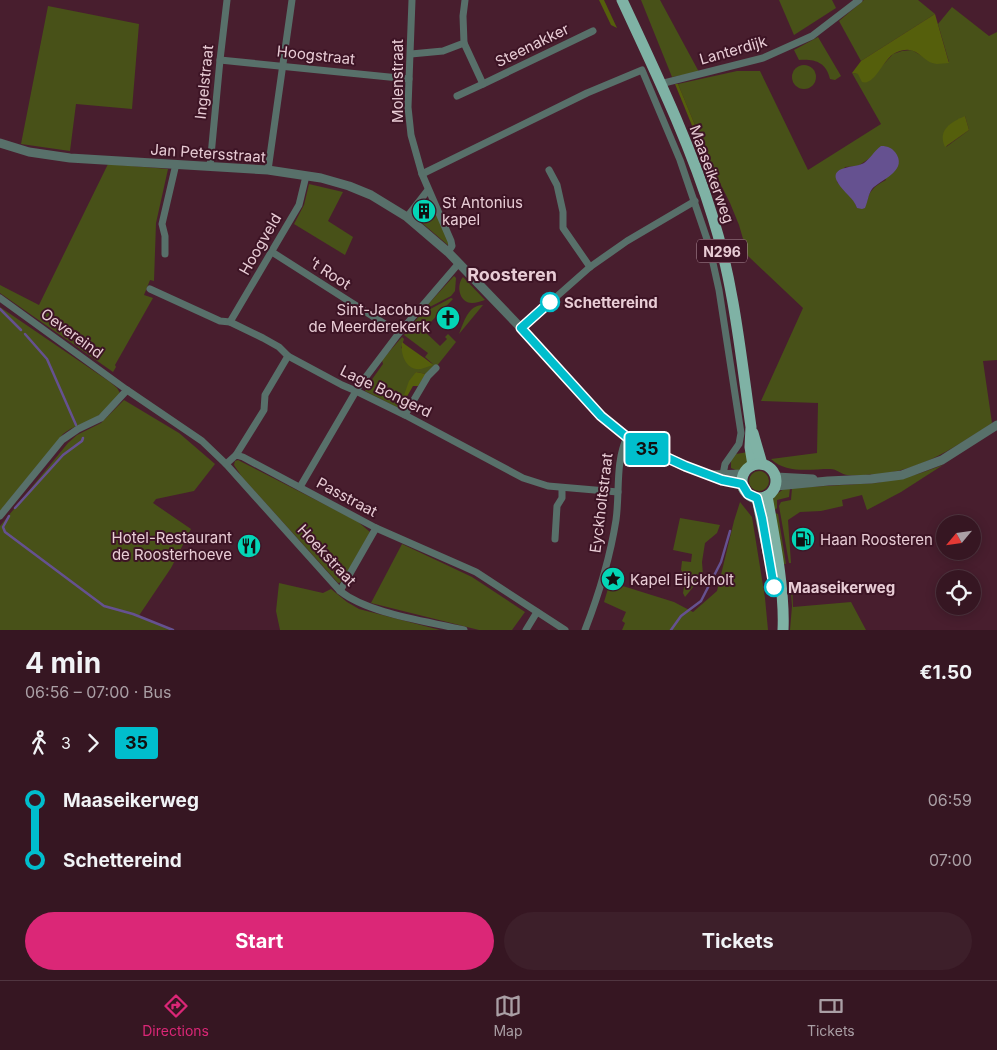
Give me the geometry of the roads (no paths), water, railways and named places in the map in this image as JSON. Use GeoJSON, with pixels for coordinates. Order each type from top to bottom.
{"type":"FeatureCollection","features":[{"type":"Feature","properties":{"kind":"main road","name":"Maaseikerweg"},"geometry":{"type":"LineString","coordinates":[[622,0],[689,150],[718,237],[730,290],[751,427],[750,447],[757,465]]}},
{"type":"Feature","properties":{"kind":"main road"},"geometry":{"type":"LineString","coordinates":[[757,465],[770,467],[776,482],[772,492],[762,497],[748,494],[743,479],[747,469],[757,465]]}},
{"type":"Feature","properties":{"kind":"main road"},"geometry":{"type":"LineString","coordinates":[[762,497],[779,571],[784,619],[782,630]]}},
{"type":"Feature","properties":{"kind":"street","name":"Ingelstraat"},"geometry":{"type":"LineString","coordinates":[[210,166],[228,0]]}},
{"type":"Feature","properties":{"kind":"street"},"geometry":{"type":"LineString","coordinates":[[268,170],[292,0]]}},
{"type":"Feature","properties":{"kind":"street","name":"Molenstraat"},"geometry":{"type":"LineString","coordinates":[[412,0],[408,107],[411,135],[428,190],[452,241],[452,246],[448,252]]}},
{"type":"Feature","properties":{"kind":"street","name":"Steenakker"},"geometry":{"type":"LineString","coordinates":[[465,0],[463,16],[464,43],[483,84]]}},
{"type":"Feature","properties":{"kind":"street","name":"Lanterdijk"},"geometry":{"type":"LineString","coordinates":[[660,84],[763,58],[812,36],[859,0]]}},
{"type":"Feature","properties":{"kind":"street","name":"Steenakker"},"geometry":{"type":"LineString","coordinates":[[457,96],[593,30]]}},
{"type":"Feature","properties":{"kind":"street"},"geometry":{"type":"LineString","coordinates":[[411,54],[442,51],[464,43]]}},
{"type":"Feature","properties":{"kind":"street","name":"Hoogstraat"},"geometry":{"type":"LineString","coordinates":[[220,60],[409,79]]}},
{"type":"Feature","properties":{"kind":"street"},"geometry":{"type":"LineString","coordinates":[[422,174],[587,93],[642,70],[680,160],[695,201],[715,268],[742,433],[739,444],[726,462],[722,477]]}},
{"type":"Feature","properties":{"kind":"street","name":"Jan Petersstraat"},"geometry":{"type":"LineString","coordinates":[[0,143],[29,152],[70,158],[268,170],[349,186],[371,195],[407,217],[448,252],[521,328],[601,416],[626,437],[663,457],[711,475],[743,479]]}},
{"type":"Feature","properties":{"kind":"street"},"geometry":{"type":"LineString","coordinates":[[165,254],[165,236],[162,224],[176,164]]}},
{"type":"Feature","properties":{"kind":"street"},"geometry":{"type":"LineString","coordinates":[[549,170],[557,185],[563,212],[563,228],[590,267]]}},
{"type":"Feature","properties":{"kind":"street","name":"Hoogveld"},"geometry":{"type":"LineString","coordinates":[[230,322],[299,204],[306,176]]}},
{"type":"Feature","properties":{"kind":"street"},"geometry":{"type":"LineString","coordinates":[[407,217],[428,190]]}},
{"type":"Feature","properties":{"kind":"street"},"geometry":{"type":"LineString","coordinates":[[521,328],[590,267],[627,241],[695,201]]}},
{"type":"Feature","properties":{"kind":"street","name":"'t Root"},"geometry":{"type":"LineString","coordinates":[[272,252],[399,333]]}},
{"type":"Feature","properties":{"kind":"street"},"geometry":{"type":"LineString","coordinates":[[300,487],[356,390],[399,333],[459,263]]}},
{"type":"Feature","properties":{"kind":"street","name":"Lage Bongerd"},"geometry":{"type":"LineString","coordinates":[[150,289],[220,321],[230,322],[279,347],[288,356],[342,385],[356,390],[405,415],[523,478],[548,486],[618,492]]}},
{"type":"Feature","properties":{"kind":"street","name":"Oevereind"},"geometry":{"type":"LineString","coordinates":[[0,298],[127,390]]}},
{"type":"Feature","properties":{"kind":"street"},"geometry":{"type":"LineString","coordinates":[[0,516],[62,440],[78,429],[101,418],[127,390],[202,441],[226,464],[236,455],[264,410],[265,395],[288,356]]}},
{"type":"Feature","properties":{"kind":"street"},"geometry":{"type":"LineString","coordinates":[[405,415],[428,376],[436,368]]}},
{"type":"Feature","properties":{"kind":"street"},"geometry":{"type":"LineString","coordinates":[[776,482],[879,479],[902,475],[948,457],[997,426]]}},
{"type":"Feature","properties":{"kind":"street","name":"Eyckholtstraat"},"geometry":{"type":"LineString","coordinates":[[585,630],[598,596],[612,545],[616,517],[620,455],[626,437]]}},
{"type":"Feature","properties":{"kind":"street","name":"Passtraat"},"geometry":{"type":"LineString","coordinates":[[236,455],[244,457],[376,528],[476,572],[565,630]]}},
{"type":"Feature","properties":{"kind":"street","name":"Hoekstraat"},"geometry":{"type":"LineString","coordinates":[[226,464],[340,591],[350,599],[370,608],[464,630]]}},
{"type":"Feature","properties":{"kind":"street"},"geometry":{"type":"LineString","coordinates":[[555,539],[557,506],[562,498],[562,488]]}},
{"type":"Feature","properties":{"kind":"street"},"geometry":{"type":"LineString","coordinates":[[340,591],[376,528]]}},
{"type":"Feature","properties":{"kind":"street"},"geometry":{"type":"LineString","coordinates":[[526,630],[538,612]]}},
{"type":"Feature","properties":{"kind":"waterway"},"geometry":{"type":"LineString","coordinates":[[0,309],[21,330]]}},
{"type":"Feature","properties":{"kind":"waterway"},"geometry":{"type":"LineString","coordinates":[[25,334],[47,359],[76,425]]}},
{"type":"Feature","properties":{"kind":"waterway"},"geometry":{"type":"LineString","coordinates":[[15,508],[63,455],[82,441],[83,438]]}},
{"type":"Feature","properties":{"kind":"waterway"},"geometry":{"type":"LineString","coordinates":[[9,516],[3,527],[5,532],[104,606],[133,614],[173,630]]}},
{"type":"Feature","properties":{"kind":"waterway"},"geometry":{"type":"LineString","coordinates":[[671,630],[681,616],[701,601],[721,562],[730,531]]}},
{"type":"Feature","properties":{"kind":"place","name":"St Antonius kapel"},"geometry":{"type":"Point","coordinates":[424,211]}},
{"type":"Feature","properties":{"kind":"place","name":"Schettereind"},"geometry":{"type":"Point","coordinates":[550,302]}},
{"type":"Feature","properties":{"kind":"place","name":"Sint-Jacobus de Meerderekerk"},"geometry":{"type":"Point","coordinates":[448,318]}},
{"type":"Feature","properties":{"kind":"place","name":"Haan Roosteren"},"geometry":{"type":"Point","coordinates":[803,539]}},
{"type":"Feature","properties":{"kind":"place","name":"Hotel-Restaurant de Roosterhoeve"},"geometry":{"type":"Point","coordinates":[249,546]}},
{"type":"Feature","properties":{"kind":"place","name":"Kapel Eijckholt"},"geometry":{"type":"Point","coordinates":[613,579]}},
{"type":"Feature","properties":{"kind":"place","name":"Maaseikerweg"},"geometry":{"type":"Point","coordinates":[774,587]}},
{"type":"Feature","properties":{"kind":"district","name":"Roosteren"},"geometry":{"type":"Point","coordinates":[512,274]}}]}
